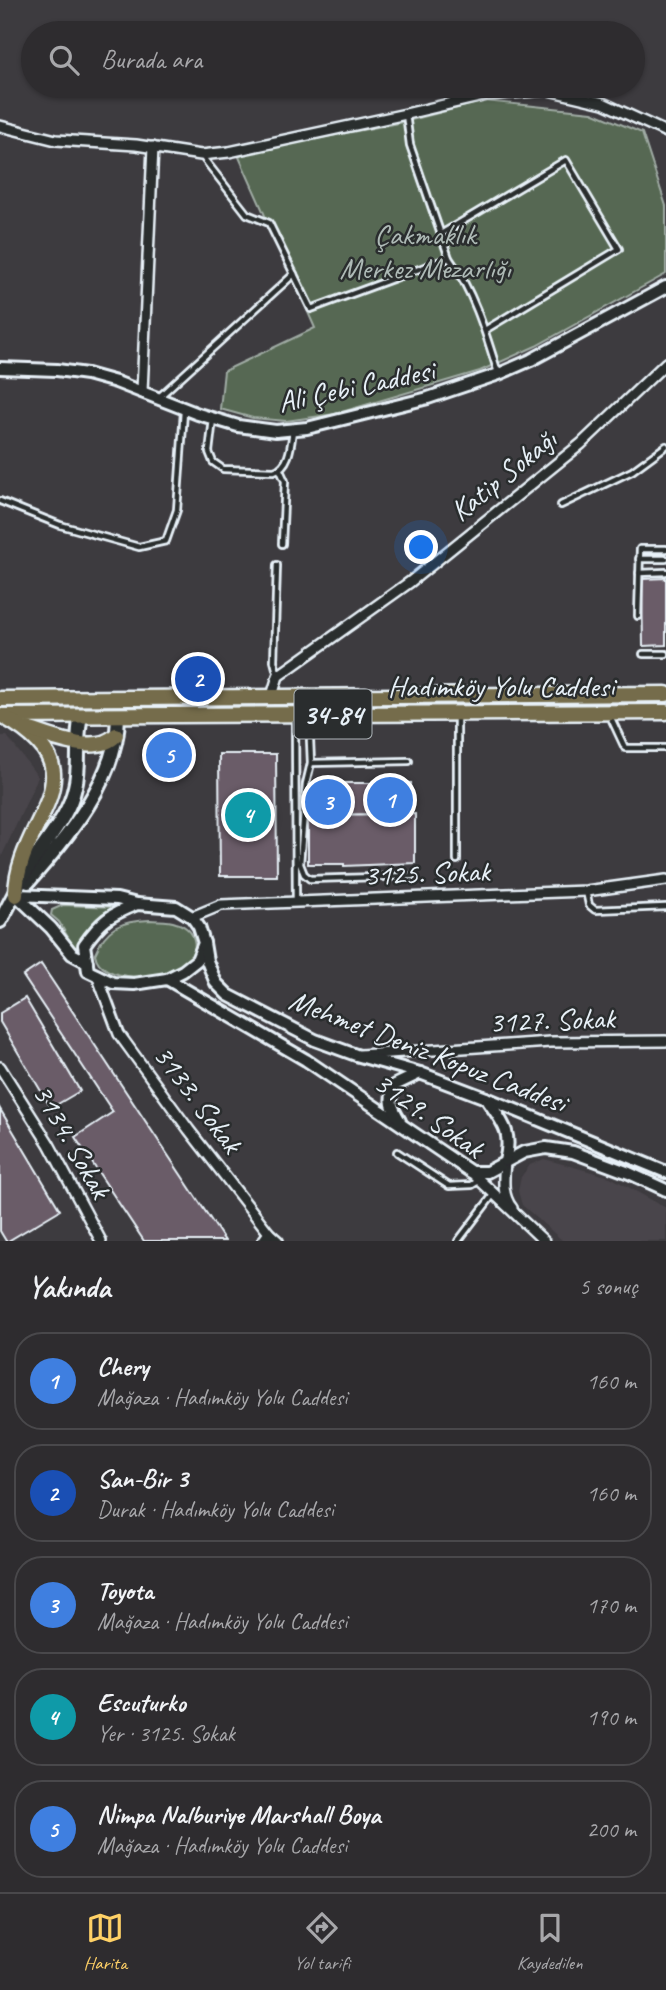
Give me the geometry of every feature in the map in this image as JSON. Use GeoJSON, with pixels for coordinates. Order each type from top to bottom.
{"type":"FeatureCollection","features":[{"type":"Feature","properties":{"kind":"main road","name":"Hadımköy Yolu Caddesi"},"geometry":{"type":"LineString","coordinates":[[0,699],[666,694]]}},
{"type":"Feature","properties":{"kind":"main road"},"geometry":{"type":"LineString","coordinates":[[0,921],[30,865],[70,803],[78,771],[80,716],[90,703],[107,698],[118,716],[116,735],[104,774],[88,805],[49,858],[16,895]]}},
{"type":"Feature","properties":{"kind":"main road","name":"Hadımköy Yolu Caddesi"},"geometry":{"type":"LineString","coordinates":[[1,716],[666,712]]}},
{"type":"Feature","properties":{"kind":"main road"},"geometry":{"type":"LineString","coordinates":[[1,716],[23,727],[78,743],[101,745],[116,735]]}},
{"type":"Feature","properties":{"kind":"main road"},"geometry":{"type":"LineString","coordinates":[[16,895],[19,867],[48,802],[54,780],[50,757],[23,727]]}},
{"type":"Feature","properties":{"kind":"street"},"geometry":{"type":"LineString","coordinates":[[0,126],[56,141],[153,147],[201,155],[229,152],[474,98]]}},
{"type":"Feature","properties":{"kind":"street"},"geometry":{"type":"LineString","coordinates":[[582,98],[603,103],[666,132]]}},
{"type":"Feature","properties":{"kind":"street"},"geometry":{"type":"LineString","coordinates":[[142,391],[153,147]]}},
{"type":"Feature","properties":{"kind":"street","name":"Ali Çebi Caddesi"},"geometry":{"type":"LineString","coordinates":[[0,368],[88,374],[238,426],[276,431],[293,430],[428,398],[499,374],[531,360],[666,287]]}},
{"type":"Feature","properties":{"kind":"street","name":"Katip Sokağı"},"geometry":{"type":"LineString","coordinates":[[278,676],[410,582],[581,444],[666,363]]}},
{"type":"Feature","properties":{"kind":"street"},"geometry":{"type":"LineString","coordinates":[[272,696],[278,676]]}},
{"type":"Feature","properties":{"kind":"street","name":"3125. Sokak"},"geometry":{"type":"LineString","coordinates":[[191,917],[222,905],[586,891],[666,880]]}},
{"type":"Feature","properties":{"kind":"street"},"geometry":{"type":"LineString","coordinates":[[16,895],[117,899],[136,904],[176,907],[199,926],[204,943],[197,960],[167,979],[134,984],[113,983],[88,971],[84,945],[96,928],[112,915],[136,904]]}},
{"type":"Feature","properties":{"kind":"street"},"geometry":{"type":"LineString","coordinates":[[16,895],[51,928],[72,954],[87,962]]}},
{"type":"Feature","properties":{"kind":"street","name":"Mehmet Deniz Kopuz Caddesi"},"geometry":{"type":"LineString","coordinates":[[204,943],[207,961],[216,983],[228,995],[315,1040],[420,1073],[666,1172]]}},
{"type":"Feature","properties":{"kind":"street","name":"3133. Sokak"},"geometry":{"type":"LineString","coordinates":[[97,975],[119,1034],[189,1130],[278,1241]]}},
{"type":"Feature","properties":{"kind":"street","name":"3129. Sokak"},"geometry":{"type":"LineString","coordinates":[[167,979],[306,1059],[402,1125],[475,1176],[544,1241]]}},
{"type":"Feature","properties":{"kind":"street","name":"3127. Sokak"},"geometry":{"type":"LineString","coordinates":[[356,1055],[550,1042],[666,1041]]}},
{"type":"Feature","properties":{"kind":"street","name":"3134. Sokak"},"geometry":{"type":"LineString","coordinates":[[0,1067],[49,1144],[101,1241]]}},
{"type":"Feature","properties":{"kind":"street"},"geometry":{"type":"LineString","coordinates":[[402,1125],[391,1106],[391,1093],[395,1085],[420,1073]]}},
{"type":"Feature","properties":{"kind":"street"},"geometry":{"type":"LineString","coordinates":[[486,1098],[508,1136],[503,1181],[507,1202],[529,1228]]}},
{"type":"Feature","properties":{"kind":"street"},"geometry":{"type":"LineString","coordinates":[[475,1176],[524,1152],[546,1148],[573,1152],[666,1190]]}},
{"type":"Feature","properties":{"kind":"street"},"geometry":{"type":"LineString","coordinates":[[263,1241],[270,1233]]}},
{"type":"Feature","properties":{"kind":"lane"},"geometry":{"type":"LineString","coordinates":[[406,114],[410,145],[449,258],[461,274],[485,330],[499,374]]}},
{"type":"Feature","properties":{"kind":"lane"},"geometry":{"type":"LineString","coordinates":[[201,155],[247,214],[269,223],[311,309],[449,258]]}},
{"type":"Feature","properties":{"kind":"lane"},"geometry":{"type":"LineString","coordinates":[[441,234],[566,160],[619,249],[485,330]]}},
{"type":"Feature","properties":{"kind":"lane"},"geometry":{"type":"LineString","coordinates":[[158,398],[293,274]]}},
{"type":"Feature","properties":{"kind":"lane"},"geometry":{"type":"LineString","coordinates":[[0,500],[60,525],[139,547],[166,541],[177,510],[184,408]]}},
{"type":"Feature","properties":{"kind":"lane"},"geometry":{"type":"LineString","coordinates":[[213,418],[209,452],[213,462],[223,469],[280,470],[285,464],[293,430]]}},
{"type":"Feature","properties":{"kind":"lane"},"geometry":{"type":"LineString","coordinates":[[561,505],[632,471],[666,446]]}},
{"type":"Feature","properties":{"kind":"lane"},"geometry":{"type":"LineString","coordinates":[[280,470],[285,481],[282,544]]}},
{"type":"Feature","properties":{"kind":"lane"},"geometry":{"type":"LineString","coordinates":[[638,616],[640,549],[666,549]]}},
{"type":"Feature","properties":{"kind":"lane"},"geometry":{"type":"LineString","coordinates":[[639,559],[666,559]]}},
{"type":"Feature","properties":{"kind":"lane"},"geometry":{"type":"LineString","coordinates":[[277,565],[274,661],[278,676]]}},
{"type":"Feature","properties":{"kind":"lane"},"geometry":{"type":"LineString","coordinates":[[639,573],[666,572]]}},
{"type":"Feature","properties":{"kind":"lane"},"geometry":{"type":"LineString","coordinates":[[643,654],[666,654]]}},
{"type":"Feature","properties":{"kind":"lane"},"geometry":{"type":"LineString","coordinates":[[608,712],[625,748],[666,748]]}},
{"type":"Feature","properties":{"kind":"lane"},"geometry":{"type":"LineString","coordinates":[[457,713],[457,860]]}},
{"type":"Feature","properties":{"kind":"lane"},"geometry":{"type":"LineString","coordinates":[[295,714],[296,903]]}},
{"type":"Feature","properties":{"kind":"lane"},"geometry":{"type":"LineString","coordinates":[[316,714],[310,740],[311,763],[306,784],[300,864],[304,874],[310,879],[412,876]]}},
{"type":"Feature","properties":{"kind":"lane"},"geometry":{"type":"LineString","coordinates":[[311,763],[409,761]]}},
{"type":"Feature","properties":{"kind":"lane"},"geometry":{"type":"LineString","coordinates":[[586,891],[589,905],[595,910],[666,907]]}},
{"type":"Feature","properties":{"kind":"lane"},"geometry":{"type":"LineString","coordinates":[[397,1152],[449,1186],[472,1185],[475,1176]]}},
{"type":"Feature","properties":{"kind":"lane"},"geometry":{"type":"LineString","coordinates":[[458,1241],[494,1195]]}},
{"type":"Feature","properties":{"kind":"shaded area"},"geometry":{"type":"Polygon","coordinates":[[[0,736],[7,736],[38,777],[0,860],[0,736]]]}},
{"type":"Feature","properties":{"kind":"shaded area"},"geometry":{"type":"Polygon","coordinates":[[[544,1159],[610,1177],[666,1208],[666,1241],[563,1241],[522,1205],[518,1191],[521,1177],[530,1165],[544,1159]]]}},
{"type":"Feature","properties":{"kind":"green space","name":"Çakmaklık Merkez Mezarlığı"},"geometry":{"type":"Polygon","coordinates":[[[485,101],[592,112],[642,133],[666,206],[666,274],[536,346],[480,371],[335,414],[286,421],[253,418],[220,409],[224,371],[315,328],[239,157],[248,152],[403,122],[485,101]]]}},
{"type":"Feature","properties":{"kind":"green space"},"geometry":{"type":"Polygon","coordinates":[[[63,905],[115,907],[92,926],[76,951],[59,922],[51,915],[52,910],[63,905]]]}},
{"type":"Feature","properties":{"kind":"green space"},"geometry":{"type":"Polygon","coordinates":[[[150,920],[173,922],[189,931],[195,943],[192,957],[187,963],[172,972],[146,976],[119,975],[99,964],[95,954],[104,937],[123,924],[150,920]]]}},
{"type":"Feature","properties":{"kind":"building"},"geometry":{"type":"Polygon","coordinates":[[[666,578],[666,645],[643,646],[642,579],[666,578]]]}},
{"type":"Feature","properties":{"kind":"building"},"geometry":{"type":"Polygon","coordinates":[[[181,751],[182,763],[157,764],[156,752],[181,751]]]}},
{"type":"Feature","properties":{"kind":"building"},"geometry":{"type":"Polygon","coordinates":[[[219,754],[276,754],[277,876],[220,876],[219,754]]]}},
{"type":"Feature","properties":{"kind":"building"},"geometry":{"type":"Polygon","coordinates":[[[316,783],[411,783],[411,814],[308,815],[308,806],[316,806],[316,783]]]}},
{"type":"Feature","properties":{"kind":"building"},"geometry":{"type":"Polygon","coordinates":[[[415,814],[415,863],[344,866],[308,864],[308,815],[415,814]]]}},
{"type":"Feature","properties":{"kind":"building"},"geometry":{"type":"Polygon","coordinates":[[[41,964],[225,1241],[144,1241],[75,1137],[113,1112],[23,976],[41,964]]]}},
{"type":"Feature","properties":{"kind":"building"},"geometry":{"type":"Polygon","coordinates":[[[25,998],[80,1091],[51,1108],[0,1022],[0,1013],[25,998]]]}},
{"type":"Feature","properties":{"kind":"building"},"geometry":{"type":"Polygon","coordinates":[[[0,1109],[60,1210],[8,1241],[0,1231],[0,1109]]]}},
{"type":"Feature","properties":{"kind":"place","name":"San-Bir 3"},"geometry":{"type":"Point","coordinates":[198,679]}},
{"type":"Feature","properties":{"kind":"place","name":"Nimpa Nalburiye Marshall Boya"},"geometry":{"type":"Point","coordinates":[169,755]}},
{"type":"Feature","properties":{"kind":"place","name":"Chery"},"geometry":{"type":"Point","coordinates":[390,800]}},
{"type":"Feature","properties":{"kind":"place","name":"Toyota"},"geometry":{"type":"Point","coordinates":[328,802]}},
{"type":"Feature","properties":{"kind":"place","name":"Escuturko"},"geometry":{"type":"Point","coordinates":[248,815]}}]}
